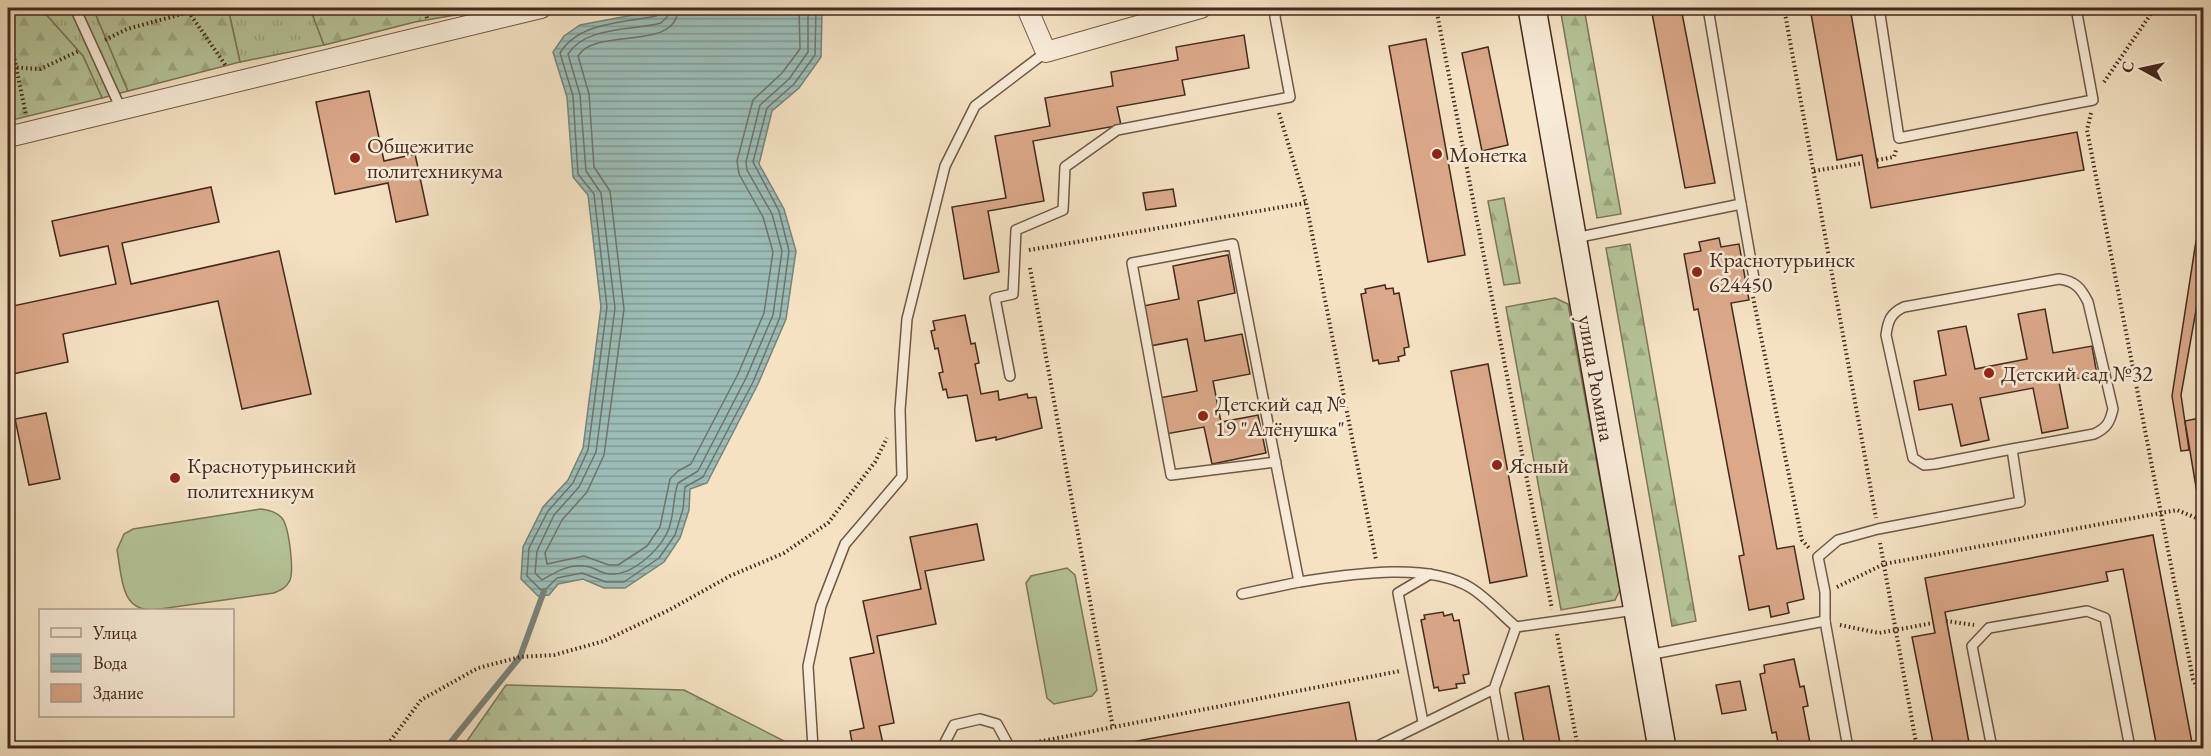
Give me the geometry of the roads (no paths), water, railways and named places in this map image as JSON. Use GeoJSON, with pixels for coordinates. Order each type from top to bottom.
{"type":"FeatureCollection","features":[{"type":"Feature","properties":{"kind":"main road","name":"улица Рюмина"},"geometry":{"type":"LineString","coordinates":[[1532,8],[1662,748]]}},
{"type":"Feature","properties":{"kind":"street"},"geometry":{"type":"LineString","coordinates":[[8,137],[541,8]]}},
{"type":"Feature","properties":{"kind":"street"},"geometry":{"type":"LineString","coordinates":[[1027,8],[1046,52],[1201,8]]}},
{"type":"Feature","properties":{"kind":"lane"},"geometry":{"type":"LineString","coordinates":[[75,8],[121,109]]}},
{"type":"Feature","properties":{"kind":"lane"},"geometry":{"type":"LineString","coordinates":[[1010,376],[995,298],[1013,294],[1016,230],[1063,210],[1065,166],[1117,130],[1290,97],[1275,17],[1276,8]]}},
{"type":"Feature","properties":{"kind":"lane"},"geometry":{"type":"LineString","coordinates":[[1708,8],[1755,284]]}},
{"type":"Feature","properties":{"kind":"lane"},"geometry":{"type":"LineString","coordinates":[[1879,8],[1899,138],[2093,100],[2076,8]]}},
{"type":"Feature","properties":{"kind":"lane"},"geometry":{"type":"LineString","coordinates":[[813,748],[808,666],[821,606],[845,544],[902,477],[900,410],[907,319],[945,166],[975,106],[1046,52]]}},
{"type":"Feature","properties":{"kind":"lane"},"geometry":{"type":"LineString","coordinates":[[1572,238],[1742,204]]}},
{"type":"Feature","properties":{"kind":"lane"},"geometry":{"type":"LineString","coordinates":[[1276,462],[1171,475],[1132,263],[1233,244],[1276,462],[1299,582]]}},
{"type":"Feature","properties":{"kind":"lane"},"geometry":{"type":"LineString","coordinates":[[2059,279],[2071,281],[2082,289],[2088,302],[2113,409],[2110,422],[2104,430],[2094,434],[2012,449],[1935,465],[1924,465],[1913,458],[1886,334],[1888,320],[1895,312],[1905,307],[2059,279]]}},
{"type":"Feature","properties":{"kind":"lane"},"geometry":{"type":"LineString","coordinates":[[1848,748],[1825,621],[1825,592],[1818,557],[1838,540],[1878,529],[2020,502],[2012,449]]}},
{"type":"Feature","properties":{"kind":"lane"},"geometry":{"type":"LineString","coordinates":[[1242,594],[1299,582],[1378,572],[1430,574],[1470,588],[1516,627],[1638,609]]}},
{"type":"Feature","properties":{"kind":"lane"},"geometry":{"type":"LineString","coordinates":[[1423,722],[1398,593],[1430,574]]}},
{"type":"Feature","properties":{"kind":"lane"},"geometry":{"type":"LineString","coordinates":[[1992,748],[1972,646],[1989,628],[2087,611],[2105,618],[2130,748]]}},
{"type":"Feature","properties":{"kind":"lane"},"geometry":{"type":"LineString","coordinates":[[1646,656],[1825,621]]}},
{"type":"Feature","properties":{"kind":"lane"},"geometry":{"type":"LineString","coordinates":[[1505,748],[1494,688],[1516,627]]}},
{"type":"Feature","properties":{"kind":"lane"},"geometry":{"type":"LineString","coordinates":[[1374,748],[1494,688]]}},
{"type":"Feature","properties":{"kind":"lane"},"geometry":{"type":"LineString","coordinates":[[942,748],[954,725],[981,719],[997,724],[1010,748]]}},
{"type":"Feature","properties":{"kind":"water"},"geometry":{"type":"Polygon","coordinates":[[[670,8],[821,8],[821,57],[799,88],[772,111],[759,164],[784,209],[796,251],[786,319],[758,384],[707,483],[690,489],[689,510],[680,538],[664,562],[625,588],[604,588],[583,579],[558,584],[549,595],[538,596],[521,579],[523,547],[543,507],[568,480],[583,448],[601,307],[588,195],[573,177],[567,97],[553,52],[564,36],[580,25],[670,8]]]}},
{"type":"Feature","properties":{"kind":"waterway"},"geometry":{"type":"LineString","coordinates":[[446,748],[520,657],[544,591]]}},
{"type":"Feature","properties":{"kind":"place","name":"Монетка"},"geometry":{"type":"Point","coordinates":[1437,154]}},
{"type":"Feature","properties":{"kind":"place","name":"Общежитие политехникума"},"geometry":{"type":"Point","coordinates":[355,158]}},
{"type":"Feature","properties":{"kind":"place","name":"Краснотурьинск 624450"},"geometry":{"type":"Point","coordinates":[1697,272]}},
{"type":"Feature","properties":{"kind":"place","name":"Детский сад №32"},"geometry":{"type":"Point","coordinates":[1989,373]}},
{"type":"Feature","properties":{"kind":"place","name":"Детский сад № 19 \"Алёнушка\""},"geometry":{"type":"Point","coordinates":[1203,416]}},
{"type":"Feature","properties":{"kind":"place","name":"Ясный"},"geometry":{"type":"Point","coordinates":[1497,465]}},
{"type":"Feature","properties":{"kind":"place","name":"Краснотурьинский политехникум"},"geometry":{"type":"Point","coordinates":[175,478]}}]}
